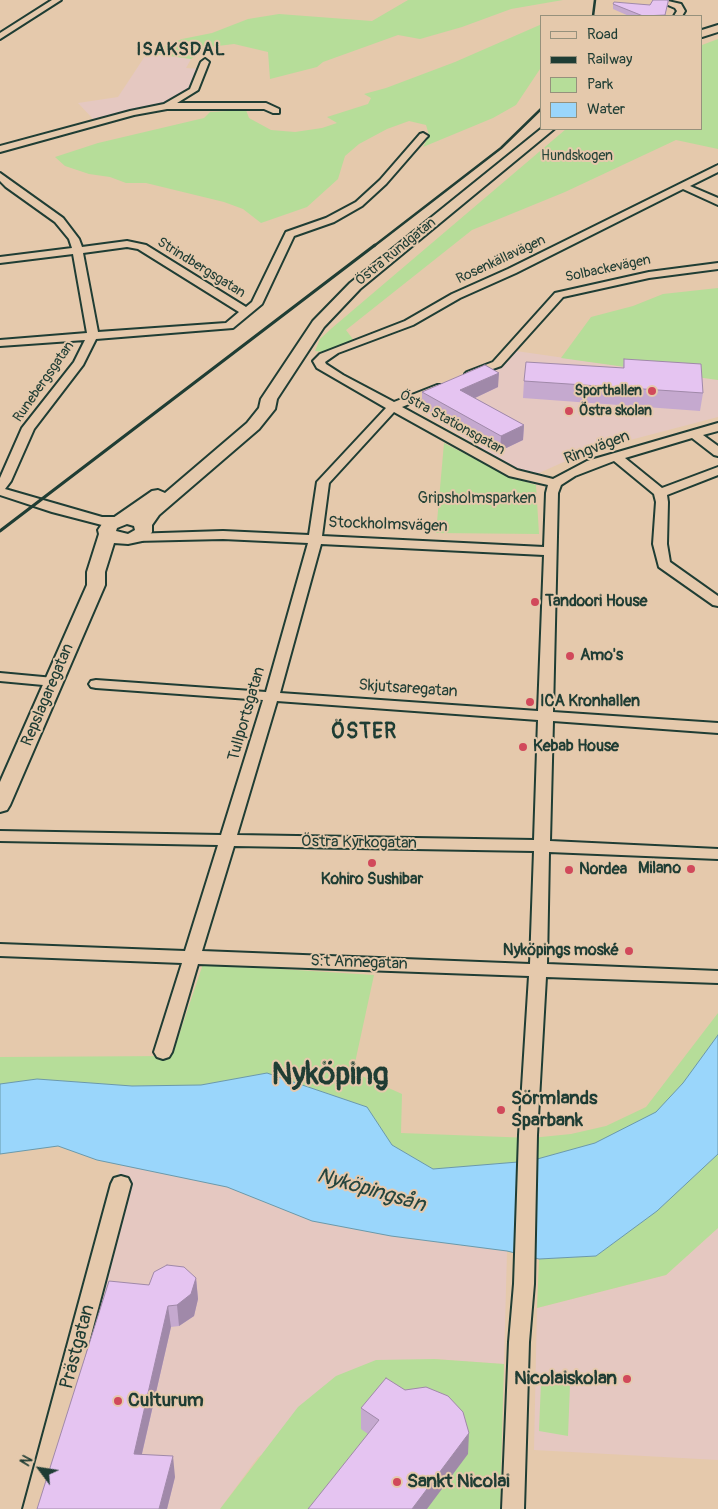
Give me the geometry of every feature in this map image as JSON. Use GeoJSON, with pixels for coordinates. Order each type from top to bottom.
{"type":"FeatureCollection","features":[{"type":"Feature","properties":{"kind":"main road"},"geometry":{"type":"LineString","coordinates":[[703,34],[718,28]]}},
{"type":"Feature","properties":{"kind":"main road","name":"Östra Rundgatan"},"geometry":{"type":"LineString","coordinates":[[138,532],[153,510],[253,426],[267,409],[269,399],[318,324],[355,286],[547,130]]}},
{"type":"Feature","properties":{"kind":"main road","name":"Östra Rundgatan"},"geometry":{"type":"LineString","coordinates":[[113,527],[168,487],[223,440],[256,408],[269,399]]}},
{"type":"Feature","properties":{"kind":"main road"},"geometry":{"type":"LineString","coordinates":[[113,527],[116,538],[138,532]]}},
{"type":"Feature","properties":{"kind":"main road","name":"Repslagaregatan"},"geometry":{"type":"LineString","coordinates":[[0,805],[96,585],[96,572],[113,527]]}},
{"type":"Feature","properties":{"kind":"main road","name":"Repslagaregatan"},"geometry":{"type":"LineString","coordinates":[[96,585],[109,573],[122,546],[138,532]]}},
{"type":"Feature","properties":{"kind":"street"},"geometry":{"type":"LineString","coordinates":[[0,37],[57,0]]}},
{"type":"Feature","properties":{"kind":"street"},"geometry":{"type":"LineString","coordinates":[[671,3],[678,6],[681,11],[679,15]]}},
{"type":"Feature","properties":{"kind":"street"},"geometry":{"type":"LineString","coordinates":[[167,106],[194,90],[205,62]]}},
{"type":"Feature","properties":{"kind":"street"},"geometry":{"type":"LineString","coordinates":[[0,149],[133,113],[167,106],[266,106],[276,110]]}},
{"type":"Feature","properties":{"kind":"street"},"geometry":{"type":"LineString","coordinates":[[246,312],[258,304],[290,234],[330,220],[359,204],[384,182],[423,136]]}},
{"type":"Feature","properties":{"kind":"street","name":"Rosenkällavägen"},"geometry":{"type":"LineString","coordinates":[[339,377],[320,366],[319,362],[324,356],[408,323],[456,296],[512,271],[718,168]]}},
{"type":"Feature","properties":{"kind":"street","name":"Runebergsgatan"},"geometry":{"type":"LineString","coordinates":[[0,176],[8,185],[59,220],[74,239],[78,251],[93,335],[79,363],[28,428],[0,489]]}},
{"type":"Feature","properties":{"kind":"street"},"geometry":{"type":"LineString","coordinates":[[683,186],[718,202]]}},
{"type":"Feature","properties":{"kind":"street","name":"Strindbergsgatan"},"geometry":{"type":"LineString","coordinates":[[0,260],[127,244],[138,246],[246,312],[229,326],[93,335]]}},
{"type":"Feature","properties":{"kind":"street","name":"Solbackevägen"},"geometry":{"type":"LineString","coordinates":[[394,407],[497,364],[559,295],[649,274],[718,266]]}},
{"type":"Feature","properties":{"kind":"street"},"geometry":{"type":"LineString","coordinates":[[0,343],[93,335]]}},
{"type":"Feature","properties":{"kind":"street","name":"Östra Stationsgatan"},"geometry":{"type":"LineString","coordinates":[[339,377],[513,473],[555,483]]}},
{"type":"Feature","properties":{"kind":"street","name":"Tullportsgatan"},"geometry":{"type":"LineString","coordinates":[[163,1052],[271,698],[315,540],[323,482],[394,407]]}},
{"type":"Feature","properties":{"kind":"street","name":"Ringvägen"},"geometry":{"type":"LineString","coordinates":[[514,1509],[519,1342],[524,1284],[528,1140],[538,970],[547,715],[552,493],[555,483],[571,473],[615,456],[718,427]]}},
{"type":"Feature","properties":{"kind":"street"},"geometry":{"type":"LineString","coordinates":[[693,433],[718,452]]}},
{"type":"Feature","properties":{"kind":"street"},"geometry":{"type":"LineString","coordinates":[[615,456],[660,493],[662,502],[660,544],[664,564],[718,602]]}},
{"type":"Feature","properties":{"kind":"street"},"geometry":{"type":"LineString","coordinates":[[660,493],[718,471]]}},
{"type":"Feature","properties":{"kind":"street"},"geometry":{"type":"LineString","coordinates":[[0,489],[56,508],[102,520],[113,527]]}},
{"type":"Feature","properties":{"kind":"street"},"geometry":{"type":"LineString","coordinates":[[0,499],[113,527]]}},
{"type":"Feature","properties":{"kind":"street","name":"Stockholmsvägen"},"geometry":{"type":"LineString","coordinates":[[138,532],[551,551]]}},
{"type":"Feature","properties":{"kind":"street"},"geometry":{"type":"LineString","coordinates":[[0,677],[54,682]]}},
{"type":"Feature","properties":{"kind":"street","name":"Skjutsaregatan"},"geometry":{"type":"LineString","coordinates":[[96,684],[271,698],[547,715],[718,728]]}},
{"type":"Feature","properties":{"kind":"street","name":"Östra Kyrkogatan"},"geometry":{"type":"LineString","coordinates":[[0,836],[542,846],[718,854]]}},
{"type":"Feature","properties":{"kind":"street","name":"S:t Annegatan"},"geometry":{"type":"LineString","coordinates":[[0,950],[718,977]]}},
{"type":"Feature","properties":{"kind":"street","name":"Prästgatan"},"geometry":{"type":"LineString","coordinates":[[34,1509],[122,1184]]}},
{"type":"Feature","properties":{"kind":"shaded area"},"geometry":{"type":"Polygon","coordinates":[[[147,53],[191,59],[186,68],[201,69],[190,90],[161,105],[94,120],[78,103],[118,97],[147,53]]]}},
{"type":"Feature","properties":{"kind":"shaded area","name":"Östra skolan"},"geometry":{"type":"Polygon","coordinates":[[[516,351],[718,380],[718,417],[588,451],[537,474],[517,469],[411,406],[500,367],[516,351]]]}},
{"type":"Feature","properties":{"kind":"shaded area"},"geometry":{"type":"Polygon","coordinates":[[[121,1165],[227,1187],[312,1221],[391,1236],[507,1251],[504,1364],[434,1359],[258,1457],[220,1509],[24,1509],[121,1165]]]}},
{"type":"Feature","properties":{"kind":"shaded area","name":"Nicolaiskolan"},"geometry":{"type":"Polygon","coordinates":[[[718,1228],[718,1460],[534,1450],[537,1308],[666,1275],[718,1228]]]}},
{"type":"Feature","properties":{"kind":"green space"},"geometry":{"type":"Polygon","coordinates":[[[408,0],[563,0],[511,9],[462,27],[420,39],[398,35],[323,62],[317,67],[270,79],[268,52],[234,44],[210,47],[191,59],[147,53],[182,39],[212,33],[248,19],[279,14],[372,21],[408,0]]]}},
{"type":"Feature","properties":{"kind":"green space"},"geometry":{"type":"Polygon","coordinates":[[[540,25],[540,69],[516,105],[493,118],[423,147],[429,135],[426,125],[409,121],[387,129],[359,144],[345,156],[338,179],[307,207],[261,223],[243,209],[224,202],[146,183],[126,183],[110,177],[89,174],[65,166],[55,157],[98,143],[204,118],[210,112],[246,110],[249,118],[271,130],[295,132],[322,128],[337,123],[327,117],[368,104],[371,98],[364,94],[386,88],[455,62],[540,25]]]}},
{"type":"Feature","properties":{"kind":"green space","name":"Hundskogen"},"geometry":{"type":"Polygon","coordinates":[[[718,39],[718,149],[676,140],[565,192],[472,230],[346,330],[355,342],[333,353],[315,351],[320,339],[332,328],[565,130],[703,130],[703,45],[718,39]]]}},
{"type":"Feature","properties":{"kind":"green space"},"geometry":{"type":"Polygon","coordinates":[[[718,288],[718,380],[561,358],[591,317],[633,306],[663,294],[718,288]]]}},
{"type":"Feature","properties":{"kind":"green space","name":"Gripsholmsparken"},"geometry":{"type":"Polygon","coordinates":[[[444,443],[510,477],[536,485],[539,534],[436,533],[444,443]]]}},
{"type":"Feature","properties":{"kind":"green space"},"geometry":{"type":"Polygon","coordinates":[[[203,964],[374,975],[353,1072],[402,1094],[401,1133],[531,1138],[571,1134],[606,1126],[646,1107],[718,1013],[718,1035],[683,1083],[656,1113],[595,1143],[530,1161],[433,1169],[392,1145],[367,1107],[267,1073],[201,1085],[132,1086],[37,1079],[0,1084],[0,1057],[172,1056],[203,964]]]}},
{"type":"Feature","properties":{"kind":"green space"},"geometry":{"type":"Polygon","coordinates":[[[718,1154],[718,1228],[666,1275],[537,1308],[539,1259],[596,1256],[657,1211],[718,1154]]]}},
{"type":"Feature","properties":{"kind":"green space"},"geometry":{"type":"Polygon","coordinates":[[[434,1359],[504,1364],[500,1509],[220,1509],[298,1407],[336,1376],[376,1360],[434,1359]]]}},
{"type":"Feature","properties":{"kind":"green space"},"geometry":{"type":"Polygon","coordinates":[[[541,1382],[570,1385],[568,1436],[539,1431],[541,1382]]]}},
{"type":"Feature","properties":{"kind":"water","name":"Nyköpingsån"},"geometry":{"type":"Polygon","coordinates":[[[718,1035],[718,1154],[657,1211],[596,1256],[539,1259],[507,1251],[391,1236],[312,1221],[227,1187],[97,1160],[58,1146],[0,1154],[0,1084],[37,1079],[132,1086],[201,1085],[267,1073],[367,1107],[392,1145],[433,1169],[530,1161],[595,1143],[656,1112],[683,1083],[718,1035]]]}},
{"type":"Feature","properties":{"kind":"building"},"geometry":{"type":"Polygon","coordinates":[[[653,0],[668,0],[665,15],[640,15],[613,4],[614,2],[650,5],[653,0]]]}},
{"type":"Feature","properties":{"kind":"building"},"geometry":{"type":"Polygon","coordinates":[[[624,359],[701,364],[703,393],[524,381],[526,362],[624,368],[624,359]]]}},
{"type":"Feature","properties":{"kind":"building"},"geometry":{"type":"Polygon","coordinates":[[[485,365],[499,373],[460,390],[524,425],[501,436],[422,392],[485,365]]]}},
{"type":"Feature","properties":{"kind":"building","name":"Culturum"},"geometry":{"type":"Polygon","coordinates":[[[167,1265],[184,1267],[196,1278],[191,1294],[177,1305],[168,1306],[134,1454],[173,1456],[159,1509],[37,1509],[109,1281],[149,1285],[154,1272],[167,1265]]]}},
{"type":"Feature","properties":{"kind":"building","name":"Sankt Nicolai"},"geometry":{"type":"Polygon","coordinates":[[[386,1378],[405,1390],[426,1387],[448,1396],[463,1412],[469,1433],[412,1509],[308,1509],[379,1420],[361,1408],[386,1378]]]}},
{"type":"Feature","properties":{"kind":"railway"},"geometry":{"type":"LineString","coordinates":[[593,15],[595,0]]}},
{"type":"Feature","properties":{"kind":"railway"},"geometry":{"type":"LineString","coordinates":[[374,246],[501,148],[540,110]]}},
{"type":"Feature","properties":{"kind":"railway"},"geometry":{"type":"LineString","coordinates":[[0,531],[375,245]]}},
{"type":"Feature","properties":{"kind":"place","name":"Sporthallen"},"geometry":{"type":"Point","coordinates":[652,391]}},
{"type":"Feature","properties":{"kind":"place","name":"Östra skolan"},"geometry":{"type":"Point","coordinates":[569,411]}},
{"type":"Feature","properties":{"kind":"place","name":"Tandoori House"},"geometry":{"type":"Point","coordinates":[535,602]}},
{"type":"Feature","properties":{"kind":"place","name":"Amo's"},"geometry":{"type":"Point","coordinates":[570,656]}},
{"type":"Feature","properties":{"kind":"place","name":"ICA Kronhallen"},"geometry":{"type":"Point","coordinates":[530,702]}},
{"type":"Feature","properties":{"kind":"place","name":"Kebab House"},"geometry":{"type":"Point","coordinates":[523,747]}},
{"type":"Feature","properties":{"kind":"place","name":"Kohiro Sushibar"},"geometry":{"type":"Point","coordinates":[372,863]}},
{"type":"Feature","properties":{"kind":"place","name":"Milano"},"geometry":{"type":"Point","coordinates":[691,869]}},
{"type":"Feature","properties":{"kind":"place","name":"Nordea"},"geometry":{"type":"Point","coordinates":[569,870]}},
{"type":"Feature","properties":{"kind":"place","name":"Nyköpings moské"},"geometry":{"type":"Point","coordinates":[629,951]}},
{"type":"Feature","properties":{"kind":"place","name":"Sörmlands Sparbank"},"geometry":{"type":"Point","coordinates":[501,1110]}},
{"type":"Feature","properties":{"kind":"place","name":"Nicolaiskolan"},"geometry":{"type":"Point","coordinates":[627,1379]}},
{"type":"Feature","properties":{"kind":"place","name":"Culturum"},"geometry":{"type":"Point","coordinates":[118,1401]}},
{"type":"Feature","properties":{"kind":"place","name":"Sankt Nicolai"},"geometry":{"type":"Point","coordinates":[397,1482]}},
{"type":"Feature","properties":{"kind":"district","name":"ISAKSDAL"},"geometry":{"type":"Point","coordinates":[181,50]}},
{"type":"Feature","properties":{"kind":"district","name":"ÖSTER"},"geometry":{"type":"Point","coordinates":[364,733]}},
{"type":"Feature","properties":{"kind":"district","name":"Nyköping"},"geometry":{"type":"Point","coordinates":[330,1076]}}]}
